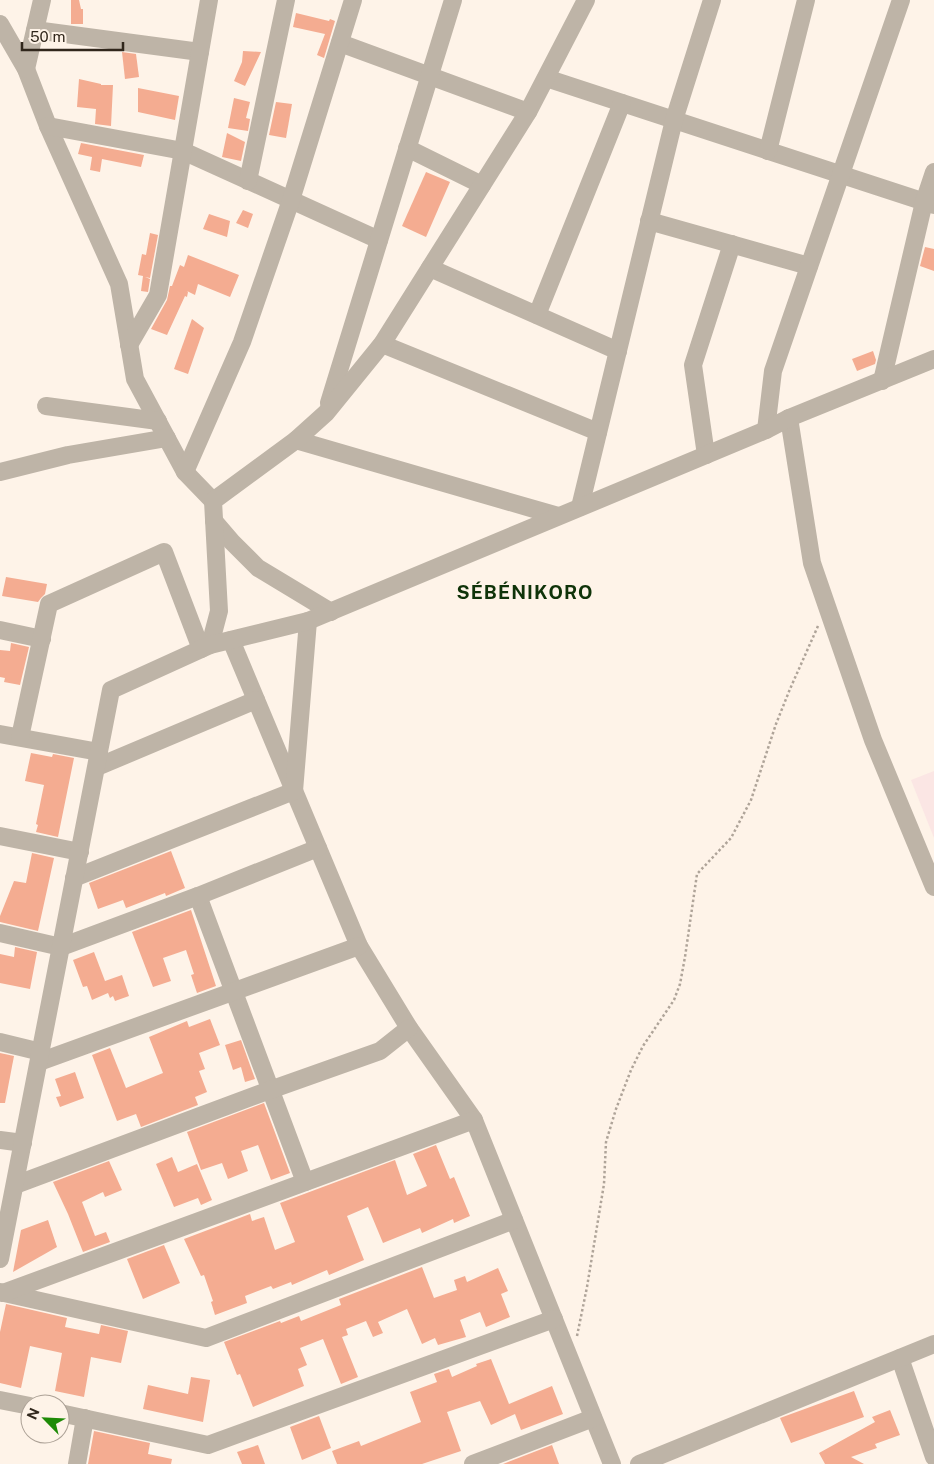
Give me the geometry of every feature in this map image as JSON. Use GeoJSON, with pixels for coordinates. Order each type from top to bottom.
{"type":"FeatureCollection","features":[{"type":"Feature","properties":{"kind":"street"},"geometry":{"type":"LineString","coordinates":[[26,69],[42,0]]}},
{"type":"Feature","properties":{"kind":"street"},"geometry":{"type":"LineString","coordinates":[[129,345],[158,294],[209,0]]}},
{"type":"Feature","properties":{"kind":"street"},"geometry":{"type":"LineString","coordinates":[[248,181],[286,0]]}},
{"type":"Feature","properties":{"kind":"street"},"geometry":{"type":"LineString","coordinates":[[185,472],[242,342],[290,200],[353,0]]}},
{"type":"Feature","properties":{"kind":"street"},"geometry":{"type":"LineString","coordinates":[[326,413],[453,0]]}},
{"type":"Feature","properties":{"kind":"street"},"geometry":{"type":"LineString","coordinates":[[213,501],[296,440],[326,413],[382,344],[528,112],[586,0]]}},
{"type":"Feature","properties":{"kind":"street"},"geometry":{"type":"LineString","coordinates":[[580,507],[674,120],[712,0]]}},
{"type":"Feature","properties":{"kind":"street"},"geometry":{"type":"LineString","coordinates":[[768,151],[806,0]]}},
{"type":"Feature","properties":{"kind":"street"},"geometry":{"type":"LineString","coordinates":[[766,430],[773,371],[901,0]]}},
{"type":"Feature","properties":{"kind":"street"},"geometry":{"type":"LineString","coordinates":[[0,24],[26,69],[48,126],[119,284],[135,379],[185,472],[213,501],[219,611],[206,647]]}},
{"type":"Feature","properties":{"kind":"street"},"geometry":{"type":"LineString","coordinates":[[35,30],[200,52]]}},
{"type":"Feature","properties":{"kind":"street"},"geometry":{"type":"LineString","coordinates":[[340,43],[528,112]]}},
{"type":"Feature","properties":{"kind":"street"},"geometry":{"type":"LineString","coordinates":[[546,78],[929,203]]}},
{"type":"Feature","properties":{"kind":"street"},"geometry":{"type":"LineString","coordinates":[[537,315],[622,103]]}},
{"type":"Feature","properties":{"kind":"street"},"geometry":{"type":"LineString","coordinates":[[48,126],[183,151],[379,240]]}},
{"type":"Feature","properties":{"kind":"street"},"geometry":{"type":"LineString","coordinates":[[408,148],[482,185]]}},
{"type":"Feature","properties":{"kind":"street"},"geometry":{"type":"LineString","coordinates":[[882,381],[929,203],[934,172]]}},
{"type":"Feature","properties":{"kind":"street"},"geometry":{"type":"LineString","coordinates":[[649,221],[809,266]]}},
{"type":"Feature","properties":{"kind":"street"},"geometry":{"type":"LineString","coordinates":[[706,455],[693,365],[732,244]]}},
{"type":"Feature","properties":{"kind":"street"},"geometry":{"type":"LineString","coordinates":[[430,268],[618,351]]}},
{"type":"Feature","properties":{"kind":"street"},"geometry":{"type":"LineString","coordinates":[[382,344],[598,432]]}},
{"type":"Feature","properties":{"kind":"street"},"geometry":{"type":"LineString","coordinates":[[0,1255],[112,690],[206,647],[308,621],[331,612],[766,430],[789,418],[934,359]]}},
{"type":"Feature","properties":{"kind":"street"},"geometry":{"type":"LineString","coordinates":[[46,406],[158,421]]}},
{"type":"Feature","properties":{"kind":"street"},"geometry":{"type":"LineString","coordinates":[[789,418],[812,563],[873,740],[934,887]]}},
{"type":"Feature","properties":{"kind":"street"},"geometry":{"type":"LineString","coordinates":[[0,472],[68,456],[167,438]]}},
{"type":"Feature","properties":{"kind":"street"},"geometry":{"type":"LineString","coordinates":[[296,440],[558,516]]}},
{"type":"Feature","properties":{"kind":"street"},"geometry":{"type":"LineString","coordinates":[[214,521],[258,568],[331,612]]}},
{"type":"Feature","properties":{"kind":"street"},"geometry":{"type":"LineString","coordinates":[[20,737],[49,604],[164,552],[206,647]]}},
{"type":"Feature","properties":{"kind":"street"},"geometry":{"type":"LineString","coordinates":[[294,791],[308,621]]}},
{"type":"Feature","properties":{"kind":"street"},"geometry":{"type":"LineString","coordinates":[[0,630],[42,639]]}},
{"type":"Feature","properties":{"kind":"street"},"geometry":{"type":"LineString","coordinates":[[230,640],[359,946],[408,1028],[474,1120],[612,1464]]}},
{"type":"Feature","properties":{"kind":"street"},"geometry":{"type":"LineString","coordinates":[[0,734],[20,737],[98,759],[256,700]]}},
{"type":"Feature","properties":{"kind":"street"},"geometry":{"type":"LineString","coordinates":[[74,878],[294,791]]}},
{"type":"Feature","properties":{"kind":"street"},"geometry":{"type":"LineString","coordinates":[[0,836],[80,852]]}},
{"type":"Feature","properties":{"kind":"street"},"geometry":{"type":"LineString","coordinates":[[0,933],[61,946],[198,896],[318,848]]}},
{"type":"Feature","properties":{"kind":"street"},"geometry":{"type":"LineString","coordinates":[[198,896],[305,1182]]}},
{"type":"Feature","properties":{"kind":"street"},"geometry":{"type":"LineString","coordinates":[[0,1042],[40,1057],[234,992],[359,946]]}},
{"type":"Feature","properties":{"kind":"street"},"geometry":{"type":"LineString","coordinates":[[14,1185],[380,1051],[408,1028]]}},
{"type":"Feature","properties":{"kind":"street"},"geometry":{"type":"LineString","coordinates":[[1,1292],[474,1120]]}},
{"type":"Feature","properties":{"kind":"street"},"geometry":{"type":"LineString","coordinates":[[0,1140],[23,1143]]}},
{"type":"Feature","properties":{"kind":"street"},"geometry":{"type":"LineString","coordinates":[[1,1292],[206,1338],[514,1220]]}},
{"type":"Feature","properties":{"kind":"street"},"geometry":{"type":"LineString","coordinates":[[70,1415],[208,1445],[554,1319]]}},
{"type":"Feature","properties":{"kind":"street"},"geometry":{"type":"LineString","coordinates":[[639,1464],[934,1344]]}},
{"type":"Feature","properties":{"kind":"street"},"geometry":{"type":"LineString","coordinates":[[900,1358],[934,1456]]}},
{"type":"Feature","properties":{"kind":"street"},"geometry":{"type":"LineString","coordinates":[[0,1400],[20,1404]]}},
{"type":"Feature","properties":{"kind":"street"},"geometry":{"type":"LineString","coordinates":[[77,1464],[85,1418]]}},
{"type":"Feature","properties":{"kind":"street"},"geometry":{"type":"LineString","coordinates":[[473,1464],[593,1418]]}},
{"type":"Feature","properties":{"kind":"path"},"geometry":{"type":"LineString","coordinates":[[576,1340],[588,1287],[604,1184],[606,1142],[616,1110],[631,1070],[643,1046],[674,1000],[680,984],[697,874],[731,838],[751,800],[773,732],[827,607]]}},
{"type":"Feature","properties":{"kind":"shaded area"},"geometry":{"type":"Polygon","coordinates":[[[934,771],[934,838],[911,780],[934,771]]]}},
{"type":"Feature","properties":{"kind":"building"},"geometry":{"type":"Polygon","coordinates":[[[71,0],[79,0],[81,9],[83,9],[83,24],[71,24],[71,0]]]}},
{"type":"Feature","properties":{"kind":"building"},"geometry":{"type":"Polygon","coordinates":[[[296,13],[335,21],[324,58],[317,55],[325,34],[293,27],[296,13]]]}},
{"type":"Feature","properties":{"kind":"building"},"geometry":{"type":"Polygon","coordinates":[[[243,51],[261,52],[245,86],[234,81],[242,62],[243,51]]]}},
{"type":"Feature","properties":{"kind":"building"},"geometry":{"type":"Polygon","coordinates":[[[122,52],[136,54],[139,77],[125,79],[122,52]]]}},
{"type":"Feature","properties":{"kind":"building"},"geometry":{"type":"Polygon","coordinates":[[[79,79],[101,85],[113,85],[111,126],[95,124],[96,109],[77,107],[79,79]]]}},
{"type":"Feature","properties":{"kind":"building"},"geometry":{"type":"Polygon","coordinates":[[[138,88],[179,96],[175,120],[138,112],[138,88]]]}},
{"type":"Feature","properties":{"kind":"building"},"geometry":{"type":"Polygon","coordinates":[[[234,98],[250,102],[246,118],[250,119],[248,131],[228,128],[234,98]]]}},
{"type":"Feature","properties":{"kind":"building"},"geometry":{"type":"Polygon","coordinates":[[[276,102],[292,104],[286,138],[269,135],[276,102]]]}},
{"type":"Feature","properties":{"kind":"building"},"geometry":{"type":"Polygon","coordinates":[[[227,133],[245,142],[241,161],[222,157],[227,133]]]}},
{"type":"Feature","properties":{"kind":"building"},"geometry":{"type":"Polygon","coordinates":[[[81,143],[144,155],[141,167],[102,159],[100,172],[90,170],[92,157],[78,154],[81,143]]]}},
{"type":"Feature","properties":{"kind":"building"},"geometry":{"type":"Polygon","coordinates":[[[426,172],[450,182],[426,237],[402,226],[426,172]]]}},
{"type":"Feature","properties":{"kind":"building"},"geometry":{"type":"Polygon","coordinates":[[[243,210],[253,214],[248,228],[236,223],[243,210]]]}},
{"type":"Feature","properties":{"kind":"building"},"geometry":{"type":"Polygon","coordinates":[[[209,214],[230,221],[227,237],[203,229],[209,214]]]}},
{"type":"Feature","properties":{"kind":"building"},"geometry":{"type":"Polygon","coordinates":[[[150,233],[158,235],[150,278],[145,277],[150,279],[148,292],[141,291],[143,276],[138,275],[142,254],[146,255],[150,233]]]}},
{"type":"Feature","properties":{"kind":"building"},"geometry":{"type":"Polygon","coordinates":[[[925,247],[934,249],[934,271],[920,266],[925,247]]]}},
{"type":"Feature","properties":{"kind":"building"},"geometry":{"type":"Polygon","coordinates":[[[188,255],[239,275],[230,297],[198,284],[195,295],[187,291],[187,297],[185,296],[167,335],[151,329],[167,300],[170,286],[172,286],[180,265],[184,267],[188,255]]]}},
{"type":"Feature","properties":{"kind":"building"},"geometry":{"type":"Polygon","coordinates":[[[192,319],[204,328],[188,374],[174,369],[192,319]]]}},
{"type":"Feature","properties":{"kind":"building"},"geometry":{"type":"Polygon","coordinates":[[[873,351],[876,360],[875,364],[857,371],[852,359],[873,351]]]}},
{"type":"Feature","properties":{"kind":"building"},"geometry":{"type":"Polygon","coordinates":[[[6,577],[47,584],[45,594],[38,602],[2,596],[6,577]]]}},
{"type":"Feature","properties":{"kind":"building"},"geometry":{"type":"Polygon","coordinates":[[[11,643],[29,647],[20,685],[4,682],[5,678],[0,677],[0,650],[10,651],[11,643]]]}},
{"type":"Feature","properties":{"kind":"building"},"geometry":{"type":"Polygon","coordinates":[[[31,753],[52,757],[53,754],[74,758],[58,837],[36,832],[44,785],[25,781],[31,753]]]}},
{"type":"Feature","properties":{"kind":"building"},"geometry":{"type":"Polygon","coordinates":[[[171,851],[185,888],[166,896],[165,893],[126,908],[123,900],[98,909],[89,883],[171,851]]]}},
{"type":"Feature","properties":{"kind":"building"},"geometry":{"type":"Polygon","coordinates":[[[32,853],[54,858],[38,931],[0,922],[0,916],[14,881],[26,883],[32,853]]]}},
{"type":"Feature","properties":{"kind":"building"},"geometry":{"type":"Polygon","coordinates":[[[191,910],[216,986],[197,993],[191,975],[194,974],[186,950],[163,958],[171,981],[153,987],[132,932],[191,910]]]}},
{"type":"Feature","properties":{"kind":"building"},"geometry":{"type":"Polygon","coordinates":[[[15,947],[37,952],[30,989],[0,983],[0,954],[14,957],[15,947]]]}},
{"type":"Feature","properties":{"kind":"building"},"geometry":{"type":"Polygon","coordinates":[[[94,952],[105,981],[122,975],[129,996],[115,1001],[113,996],[110,998],[108,993],[92,1000],[87,986],[83,987],[73,960],[94,952]]]}},
{"type":"Feature","properties":{"kind":"building"},"geometry":{"type":"Polygon","coordinates":[[[210,1019],[220,1045],[199,1053],[205,1069],[199,1071],[207,1092],[195,1097],[198,1105],[141,1127],[136,1114],[117,1121],[92,1055],[110,1048],[126,1088],[163,1073],[149,1037],[187,1021],[189,1027],[210,1019]]]}},
{"type":"Feature","properties":{"kind":"building"},"geometry":{"type":"Polygon","coordinates":[[[241,1040],[255,1079],[245,1082],[241,1067],[233,1070],[225,1045],[241,1040]]]}},
{"type":"Feature","properties":{"kind":"building"},"geometry":{"type":"Polygon","coordinates":[[[0,1053],[14,1056],[5,1103],[0,1103],[0,1053]]]}},
{"type":"Feature","properties":{"kind":"building"},"geometry":{"type":"Polygon","coordinates":[[[75,1072],[84,1098],[60,1107],[56,1097],[61,1096],[55,1079],[75,1072]]]}},
{"type":"Feature","properties":{"kind":"building"},"geometry":{"type":"Polygon","coordinates":[[[264,1103],[290,1173],[271,1180],[258,1145],[241,1151],[248,1171],[228,1179],[222,1163],[201,1170],[187,1132],[264,1103]]]}},
{"type":"Feature","properties":{"kind":"building"},"geometry":{"type":"Polygon","coordinates":[[[436,1145],[450,1179],[454,1177],[470,1216],[454,1223],[453,1219],[422,1233],[420,1228],[383,1243],[368,1207],[347,1216],[364,1260],[329,1275],[327,1270],[292,1285],[291,1282],[273,1289],[271,1286],[245,1296],[247,1303],[215,1315],[211,1302],[213,1301],[204,1275],[201,1276],[184,1239],[250,1214],[252,1221],[264,1217],[275,1250],[295,1242],[280,1203],[395,1160],[407,1195],[427,1186],[413,1154],[436,1145]]]}},
{"type":"Feature","properties":{"kind":"building"},"geometry":{"type":"Polygon","coordinates":[[[172,1157],[178,1172],[197,1164],[212,1200],[201,1205],[198,1198],[174,1207],[156,1164],[172,1157]]]}},
{"type":"Feature","properties":{"kind":"building"},"geometry":{"type":"Polygon","coordinates":[[[109,1161],[122,1190],[105,1197],[103,1192],[82,1202],[95,1236],[106,1232],[110,1242],[83,1252],[53,1182],[109,1161]]]}},
{"type":"Feature","properties":{"kind":"building"},"geometry":{"type":"Polygon","coordinates":[[[48,1220],[57,1247],[13,1272],[21,1230],[48,1220]]]}},
{"type":"Feature","properties":{"kind":"building"},"geometry":{"type":"Polygon","coordinates":[[[164,1245],[180,1283],[143,1299],[127,1259],[164,1245]]]}},
{"type":"Feature","properties":{"kind":"building"},"geometry":{"type":"Polygon","coordinates":[[[422,1267],[434,1298],[457,1290],[454,1280],[465,1276],[467,1282],[498,1268],[508,1291],[501,1294],[510,1317],[486,1327],[480,1312],[460,1320],[466,1337],[438,1345],[435,1338],[422,1344],[407,1309],[378,1322],[383,1333],[373,1337],[366,1321],[346,1329],[348,1335],[342,1337],[358,1377],[341,1384],[323,1339],[300,1348],[307,1365],[298,1369],[304,1386],[253,1407],[240,1374],[237,1375],[224,1342],[280,1321],[281,1323],[299,1316],[301,1321],[341,1305],[339,1299],[422,1267]]]}},
{"type":"Feature","properties":{"kind":"building"},"geometry":{"type":"Polygon","coordinates":[[[6,1304],[67,1318],[65,1327],[99,1334],[101,1325],[128,1331],[121,1363],[91,1357],[84,1397],[55,1391],[62,1353],[30,1346],[21,1388],[0,1383],[0,1332],[6,1304]]]}},
{"type":"Feature","properties":{"kind":"building"},"geometry":{"type":"Polygon","coordinates":[[[491,1359],[509,1404],[552,1386],[563,1414],[521,1430],[515,1414],[491,1425],[480,1401],[447,1412],[461,1451],[422,1464],[337,1464],[332,1451],[359,1441],[361,1446],[421,1422],[410,1392],[437,1382],[434,1374],[449,1369],[452,1377],[477,1366],[476,1364],[491,1359]]]}},
{"type":"Feature","properties":{"kind":"building"},"geometry":{"type":"Polygon","coordinates":[[[191,1377],[210,1380],[203,1422],[143,1409],[148,1385],[188,1394],[191,1377]]]}},
{"type":"Feature","properties":{"kind":"building"},"geometry":{"type":"Polygon","coordinates":[[[854,1391],[864,1417],[791,1443],[780,1418],[854,1391]]]}},
{"type":"Feature","properties":{"kind":"building"},"geometry":{"type":"Polygon","coordinates":[[[890,1410],[900,1435],[875,1444],[877,1448],[851,1457],[864,1464],[825,1464],[819,1453],[875,1422],[872,1417],[890,1410]]]}},
{"type":"Feature","properties":{"kind":"building"},"geometry":{"type":"Polygon","coordinates":[[[319,1416],[331,1448],[302,1460],[290,1427],[319,1416]]]}},
{"type":"Feature","properties":{"kind":"building"},"geometry":{"type":"Polygon","coordinates":[[[94,1431],[150,1443],[148,1454],[172,1459],[171,1464],[88,1464],[94,1431]]]}},
{"type":"Feature","properties":{"kind":"building"},"geometry":{"type":"Polygon","coordinates":[[[258,1445],[265,1464],[242,1464],[237,1452],[258,1445]]]}},
{"type":"Feature","properties":{"kind":"building"},"geometry":{"type":"Polygon","coordinates":[[[552,1445],[559,1464],[503,1464],[552,1445]]]}},
{"type":"Feature","properties":{"kind":"district","name":"SÉBÉNIKORO"},"geometry":{"type":"Point","coordinates":[525,592]}}]}
